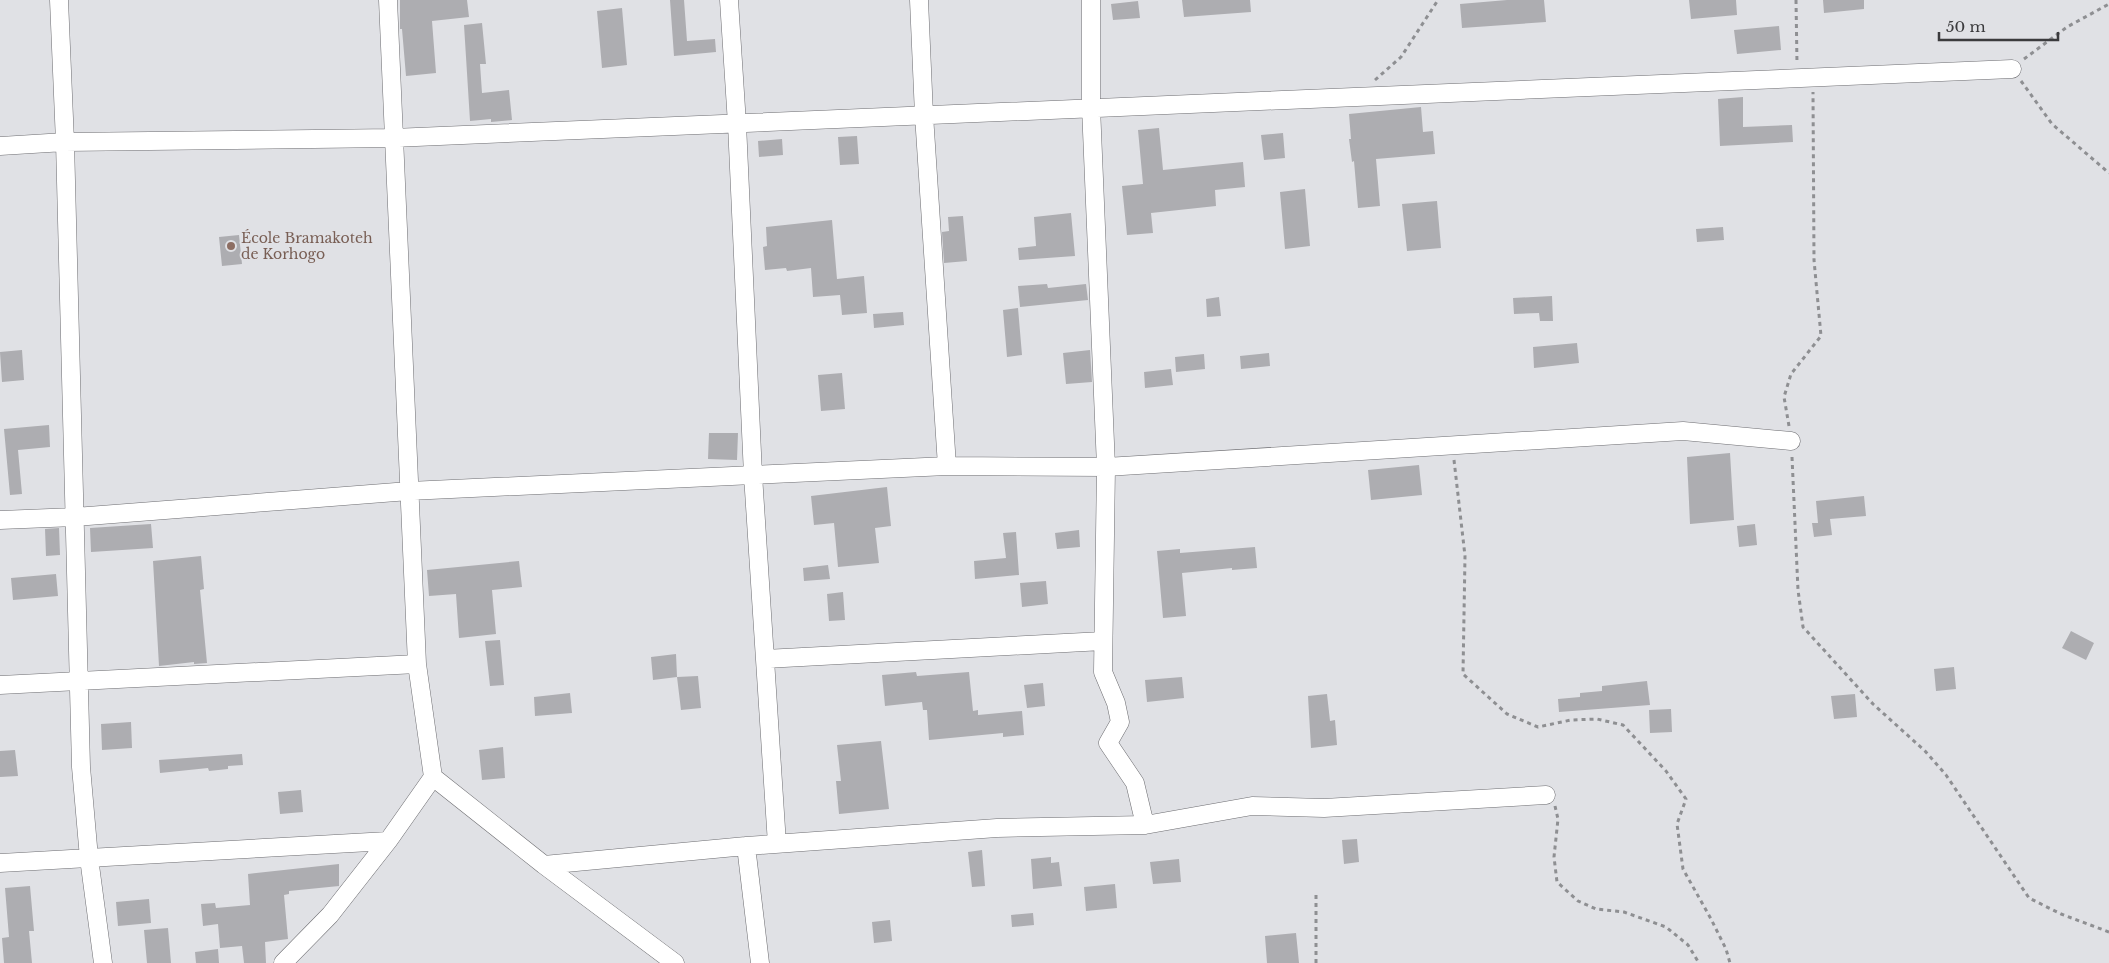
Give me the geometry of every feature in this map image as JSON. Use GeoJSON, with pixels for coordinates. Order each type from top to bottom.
{"type":"FeatureCollection","features":[{"type":"Feature","properties":{"kind":"street"},"geometry":{"type":"LineString","coordinates":[[59,0],[65,142],[81,767],[89,858],[103,963]]}},
{"type":"Feature","properties":{"kind":"street"},"geometry":{"type":"LineString","coordinates":[[388,0],[417,664],[433,777],[544,865],[675,963]]}},
{"type":"Feature","properties":{"kind":"street"},"geometry":{"type":"LineString","coordinates":[[729,0],[737,124],[753,475],[777,844]]}},
{"type":"Feature","properties":{"kind":"street"},"geometry":{"type":"LineString","coordinates":[[919,0],[924,115],[947,466]]}},
{"type":"Feature","properties":{"kind":"street"},"geometry":{"type":"LineString","coordinates":[[1091,0],[1091,107],[1106,467],[1102,672],[1116,703],[1120,722],[1108,743],[1135,783],[1145,825]]}},
{"type":"Feature","properties":{"kind":"street"},"geometry":{"type":"LineString","coordinates":[[0,146],[65,142],[393,138],[1357,95],[2012,69]]}},
{"type":"Feature","properties":{"kind":"street"},"geometry":{"type":"LineString","coordinates":[[0,520],[75,517],[409,491],[947,466],[1106,467],[1683,430],[1791,441]]}},
{"type":"Feature","properties":{"kind":"street"},"geometry":{"type":"LineString","coordinates":[[765,659],[1103,641]]}},
{"type":"Feature","properties":{"kind":"street"},"geometry":{"type":"LineString","coordinates":[[0,685],[417,664]]}},
{"type":"Feature","properties":{"kind":"street"},"geometry":{"type":"LineString","coordinates":[[282,963],[330,915],[388,840],[433,777]]}},
{"type":"Feature","properties":{"kind":"street"},"geometry":{"type":"LineString","coordinates":[[544,865],[746,846],[997,828],[1145,825],[1252,806],[1324,808],[1546,795]]}},
{"type":"Feature","properties":{"kind":"street"},"geometry":{"type":"LineString","coordinates":[[0,863],[388,840]]}},
{"type":"Feature","properties":{"kind":"street"},"geometry":{"type":"LineString","coordinates":[[746,846],[760,963]]}},
{"type":"Feature","properties":{"kind":"path"},"geometry":{"type":"LineString","coordinates":[[1357,95],[1401,57],[1438,0]]}},
{"type":"Feature","properties":{"kind":"path"},"geometry":{"type":"LineString","coordinates":[[1796,0],[1805,77],[1814,260],[1821,336],[1790,374],[1784,397],[1791,441],[1798,590],[1803,626],[1873,704],[1926,751],[1946,775],[2029,898],[2061,914],[2109,932]]}},
{"type":"Feature","properties":{"kind":"path"},"geometry":{"type":"LineString","coordinates":[[2109,4],[2067,27],[2012,69],[2052,124],[2109,173]]}},
{"type":"Feature","properties":{"kind":"path"},"geometry":{"type":"LineString","coordinates":[[1452,445],[1465,556],[1463,674],[1506,714],[1538,727],[1571,720],[1597,719],[1622,725],[1666,771],[1686,799],[1677,824],[1682,869],[1712,919],[1726,948],[1730,963]]}},
{"type":"Feature","properties":{"kind":"path"},"geometry":{"type":"LineString","coordinates":[[1546,795],[1555,804],[1558,819],[1554,857],[1558,882],[1578,901],[1596,909],[1624,912],[1666,926],[1688,945],[1699,963]]}},
{"type":"Feature","properties":{"kind":"path"},"geometry":{"type":"LineString","coordinates":[[1316,895],[1316,963]]}},
{"type":"Feature","properties":{"kind":"building"},"geometry":{"type":"Polygon","coordinates":[[[400,0],[467,0],[469,17],[432,21],[436,73],[406,76],[402,29],[400,29],[400,0]]]}},
{"type":"Feature","properties":{"kind":"building"},"geometry":{"type":"Polygon","coordinates":[[[670,0],[684,0],[687,41],[715,39],[716,52],[674,56],[670,0]]]}},
{"type":"Feature","properties":{"kind":"building"},"geometry":{"type":"Polygon","coordinates":[[[1182,0],[1250,0],[1251,12],[1184,17],[1182,0]]]}},
{"type":"Feature","properties":{"kind":"building"},"geometry":{"type":"Polygon","coordinates":[[[1507,0],[1544,0],[1546,22],[1462,28],[1460,4],[1507,0]]]}},
{"type":"Feature","properties":{"kind":"building"},"geometry":{"type":"Polygon","coordinates":[[[1689,0],[1736,0],[1737,15],[1691,19],[1689,0]]]}},
{"type":"Feature","properties":{"kind":"building"},"geometry":{"type":"Polygon","coordinates":[[[1823,0],[1864,0],[1864,9],[1824,13],[1823,0]]]}},
{"type":"Feature","properties":{"kind":"building"},"geometry":{"type":"Polygon","coordinates":[[[1138,1],[1140,18],[1113,20],[1111,4],[1138,1]]]}},
{"type":"Feature","properties":{"kind":"building"},"geometry":{"type":"Polygon","coordinates":[[[622,8],[627,65],[602,68],[597,11],[622,8]]]}},
{"type":"Feature","properties":{"kind":"building"},"geometry":{"type":"Polygon","coordinates":[[[482,23],[486,64],[480,64],[482,93],[509,90],[512,120],[470,121],[464,25],[482,23]]]}},
{"type":"Feature","properties":{"kind":"building"},"geometry":{"type":"Polygon","coordinates":[[[1779,26],[1781,50],[1737,54],[1734,30],[1779,26]]]}},
{"type":"Feature","properties":{"kind":"building"},"geometry":{"type":"Polygon","coordinates":[[[1743,97],[1743,127],[1792,125],[1793,142],[1720,146],[1718,99],[1743,97]]]}},
{"type":"Feature","properties":{"kind":"building"},"geometry":{"type":"Polygon","coordinates":[[[1421,107],[1423,132],[1433,131],[1435,154],[1376,159],[1380,206],[1358,208],[1354,161],[1352,162],[1349,139],[1351,139],[1349,114],[1421,107]]]}},
{"type":"Feature","properties":{"kind":"building"},"geometry":{"type":"Polygon","coordinates":[[[1159,128],[1163,170],[1243,162],[1245,187],[1215,190],[1216,206],[1151,213],[1153,233],[1127,235],[1122,186],[1143,184],[1138,130],[1159,128]]]}},
{"type":"Feature","properties":{"kind":"building"},"geometry":{"type":"Polygon","coordinates":[[[1283,133],[1285,158],[1264,160],[1261,135],[1283,133]]]}},
{"type":"Feature","properties":{"kind":"building"},"geometry":{"type":"Polygon","coordinates":[[[857,136],[859,164],[840,165],[838,137],[857,136]]]}},
{"type":"Feature","properties":{"kind":"building"},"geometry":{"type":"Polygon","coordinates":[[[782,139],[783,155],[759,157],[758,141],[782,139]]]}},
{"type":"Feature","properties":{"kind":"building"},"geometry":{"type":"Polygon","coordinates":[[[1305,189],[1310,246],[1285,249],[1280,192],[1305,189]]]}},
{"type":"Feature","properties":{"kind":"building"},"geometry":{"type":"Polygon","coordinates":[[[1437,201],[1441,248],[1407,251],[1402,204],[1437,201]]]}},
{"type":"Feature","properties":{"kind":"building"},"geometry":{"type":"Polygon","coordinates":[[[1071,213],[1075,256],[1019,260],[1018,248],[1036,246],[1034,217],[1071,213]]]}},
{"type":"Feature","properties":{"kind":"building"},"geometry":{"type":"Polygon","coordinates":[[[963,216],[967,261],[944,263],[942,232],[949,231],[948,217],[963,216]]]}},
{"type":"Feature","properties":{"kind":"building"},"geometry":{"type":"Polygon","coordinates":[[[832,220],[837,279],[864,276],[867,313],[842,315],[840,295],[813,297],[811,268],[787,271],[786,268],[765,270],[763,247],[767,246],[766,227],[832,220]]]}},
{"type":"Feature","properties":{"kind":"building"},"geometry":{"type":"Polygon","coordinates":[[[1723,227],[1724,240],[1697,242],[1696,229],[1723,227]]]}},
{"type":"Feature","properties":{"kind":"building"},"geometry":{"type":"Polygon","coordinates":[[[239,235],[242,264],[222,266],[219,237],[239,235]]]}},
{"type":"Feature","properties":{"kind":"building"},"geometry":{"type":"Polygon","coordinates":[[[1047,284],[1048,288],[1086,284],[1088,300],[1020,307],[1018,286],[1047,284]]]}},
{"type":"Feature","properties":{"kind":"building"},"geometry":{"type":"Polygon","coordinates":[[[1552,296],[1553,321],[1540,321],[1539,313],[1514,314],[1513,298],[1552,296]]]}},
{"type":"Feature","properties":{"kind":"building"},"geometry":{"type":"Polygon","coordinates":[[[1219,297],[1221,316],[1207,317],[1206,299],[1219,297]]]}},
{"type":"Feature","properties":{"kind":"building"},"geometry":{"type":"Polygon","coordinates":[[[1018,308],[1022,355],[1007,357],[1003,310],[1018,308]]]}},
{"type":"Feature","properties":{"kind":"building"},"geometry":{"type":"Polygon","coordinates":[[[903,312],[904,325],[874,328],[873,314],[903,312]]]}},
{"type":"Feature","properties":{"kind":"building"},"geometry":{"type":"Polygon","coordinates":[[[1577,343],[1579,363],[1534,368],[1533,347],[1577,343]]]}},
{"type":"Feature","properties":{"kind":"building"},"geometry":{"type":"Polygon","coordinates":[[[22,350],[24,380],[2,382],[0,352],[22,350]]]}},
{"type":"Feature","properties":{"kind":"building"},"geometry":{"type":"Polygon","coordinates":[[[1090,350],[1092,382],[1066,384],[1063,353],[1090,350]]]}},
{"type":"Feature","properties":{"kind":"building"},"geometry":{"type":"Polygon","coordinates":[[[1269,353],[1270,366],[1241,369],[1240,356],[1269,353]]]}},
{"type":"Feature","properties":{"kind":"building"},"geometry":{"type":"Polygon","coordinates":[[[1204,354],[1205,369],[1176,372],[1175,357],[1204,354]]]}},
{"type":"Feature","properties":{"kind":"building"},"geometry":{"type":"Polygon","coordinates":[[[1171,369],[1173,385],[1145,388],[1144,372],[1171,369]]]}},
{"type":"Feature","properties":{"kind":"building"},"geometry":{"type":"Polygon","coordinates":[[[842,373],[845,409],[821,411],[818,375],[842,373]]]}},
{"type":"Feature","properties":{"kind":"building"},"geometry":{"type":"Polygon","coordinates":[[[49,425],[50,447],[18,450],[22,494],[10,495],[4,429],[49,425]]]}},
{"type":"Feature","properties":{"kind":"building"},"geometry":{"type":"Polygon","coordinates":[[[709,433],[738,433],[737,460],[708,459],[709,433]]]}},
{"type":"Feature","properties":{"kind":"building"},"geometry":{"type":"Polygon","coordinates":[[[1730,453],[1734,520],[1690,524],[1687,457],[1730,453]]]}},
{"type":"Feature","properties":{"kind":"building"},"geometry":{"type":"Polygon","coordinates":[[[1419,465],[1422,495],[1371,500],[1368,470],[1419,465]]]}},
{"type":"Feature","properties":{"kind":"building"},"geometry":{"type":"Polygon","coordinates":[[[887,487],[891,526],[875,528],[879,563],[838,567],[834,523],[814,525],[811,496],[887,487]]]}},
{"type":"Feature","properties":{"kind":"building"},"geometry":{"type":"Polygon","coordinates":[[[1864,496],[1866,516],[1830,519],[1832,535],[1814,537],[1812,523],[1818,523],[1816,501],[1864,496]]]}},
{"type":"Feature","properties":{"kind":"building"},"geometry":{"type":"Polygon","coordinates":[[[151,524],[153,548],[91,552],[90,528],[151,524]]]}},
{"type":"Feature","properties":{"kind":"building"},"geometry":{"type":"Polygon","coordinates":[[[1755,524],[1757,545],[1739,547],[1737,526],[1755,524]]]}},
{"type":"Feature","properties":{"kind":"building"},"geometry":{"type":"Polygon","coordinates":[[[59,528],[60,555],[46,556],[45,529],[59,528]]]}},
{"type":"Feature","properties":{"kind":"building"},"geometry":{"type":"Polygon","coordinates":[[[1079,530],[1080,547],[1057,549],[1055,533],[1079,530]]]}},
{"type":"Feature","properties":{"kind":"building"},"geometry":{"type":"Polygon","coordinates":[[[1016,532],[1019,575],[975,579],[974,561],[1006,558],[1003,533],[1016,532]]]}},
{"type":"Feature","properties":{"kind":"building"},"geometry":{"type":"Polygon","coordinates":[[[1255,547],[1257,568],[1232,570],[1232,568],[1182,573],[1186,616],[1163,618],[1157,551],[1180,549],[1180,553],[1255,547]]]}},
{"type":"Feature","properties":{"kind":"building"},"geometry":{"type":"Polygon","coordinates":[[[201,556],[204,589],[200,590],[207,663],[194,664],[194,662],[159,666],[153,561],[201,556]]]}},
{"type":"Feature","properties":{"kind":"building"},"geometry":{"type":"Polygon","coordinates":[[[519,561],[522,587],[492,590],[496,634],[459,638],[456,594],[429,596],[427,570],[519,561]]]}},
{"type":"Feature","properties":{"kind":"building"},"geometry":{"type":"Polygon","coordinates":[[[828,565],[830,579],[804,581],[803,568],[828,565]]]}},
{"type":"Feature","properties":{"kind":"building"},"geometry":{"type":"Polygon","coordinates":[[[56,574],[58,596],[13,600],[11,578],[56,574]]]}},
{"type":"Feature","properties":{"kind":"building"},"geometry":{"type":"Polygon","coordinates":[[[1046,581],[1048,604],[1022,607],[1020,583],[1046,581]]]}},
{"type":"Feature","properties":{"kind":"building"},"geometry":{"type":"Polygon","coordinates":[[[843,592],[845,620],[829,621],[827,594],[843,592]]]}},
{"type":"Feature","properties":{"kind":"building"},"geometry":{"type":"Polygon","coordinates":[[[2071,631],[2094,643],[2086,660],[2062,648],[2071,631]]]}},
{"type":"Feature","properties":{"kind":"building"},"geometry":{"type":"Polygon","coordinates":[[[500,640],[504,685],[490,686],[485,641],[500,640]]]}},
{"type":"Feature","properties":{"kind":"building"},"geometry":{"type":"Polygon","coordinates":[[[676,654],[677,677],[653,680],[651,657],[676,654]]]}},
{"type":"Feature","properties":{"kind":"building"},"geometry":{"type":"Polygon","coordinates":[[[1954,667],[1956,689],[1936,691],[1934,669],[1954,667]]]}},
{"type":"Feature","properties":{"kind":"building"},"geometry":{"type":"Polygon","coordinates":[[[916,672],[917,676],[969,672],[973,711],[978,710],[978,715],[1022,711],[1024,735],[1003,737],[1003,733],[929,740],[927,710],[923,710],[922,702],[885,706],[882,675],[916,672]]]}},
{"type":"Feature","properties":{"kind":"building"},"geometry":{"type":"Polygon","coordinates":[[[698,676],[701,708],[681,710],[677,677],[698,676]]]}},
{"type":"Feature","properties":{"kind":"building"},"geometry":{"type":"Polygon","coordinates":[[[1182,677],[1184,698],[1147,702],[1145,680],[1182,677]]]}},
{"type":"Feature","properties":{"kind":"building"},"geometry":{"type":"Polygon","coordinates":[[[1647,681],[1650,705],[1559,712],[1558,699],[1580,697],[1580,693],[1602,691],[1602,686],[1647,681]]]}},
{"type":"Feature","properties":{"kind":"building"},"geometry":{"type":"Polygon","coordinates":[[[1043,683],[1045,706],[1027,708],[1024,685],[1043,683]]]}},
{"type":"Feature","properties":{"kind":"building"},"geometry":{"type":"Polygon","coordinates":[[[570,693],[572,713],[535,716],[534,697],[570,693]]]}},
{"type":"Feature","properties":{"kind":"building"},"geometry":{"type":"Polygon","coordinates":[[[1327,694],[1330,721],[1335,720],[1337,745],[1311,748],[1308,696],[1327,694]]]}},
{"type":"Feature","properties":{"kind":"building"},"geometry":{"type":"Polygon","coordinates":[[[1855,694],[1857,717],[1834,719],[1831,696],[1855,694]]]}},
{"type":"Feature","properties":{"kind":"building"},"geometry":{"type":"Polygon","coordinates":[[[1671,709],[1672,732],[1650,733],[1649,710],[1671,709]]]}},
{"type":"Feature","properties":{"kind":"building"},"geometry":{"type":"Polygon","coordinates":[[[131,722],[132,748],[102,750],[101,724],[131,722]]]}},
{"type":"Feature","properties":{"kind":"building"},"geometry":{"type":"Polygon","coordinates":[[[881,741],[889,809],[839,814],[836,781],[841,781],[837,745],[881,741]]]}},
{"type":"Feature","properties":{"kind":"building"},"geometry":{"type":"Polygon","coordinates":[[[503,747],[505,778],[482,780],[479,750],[503,747]]]}},
{"type":"Feature","properties":{"kind":"building"},"geometry":{"type":"Polygon","coordinates":[[[15,750],[18,776],[0,777],[0,751],[15,750]]]}},
{"type":"Feature","properties":{"kind":"building"},"geometry":{"type":"Polygon","coordinates":[[[242,754],[243,765],[228,766],[228,769],[209,771],[208,768],[160,773],[159,760],[242,754]]]}},
{"type":"Feature","properties":{"kind":"building"},"geometry":{"type":"Polygon","coordinates":[[[301,790],[303,812],[280,814],[278,792],[301,790]]]}},
{"type":"Feature","properties":{"kind":"building"},"geometry":{"type":"Polygon","coordinates":[[[1357,839],[1359,862],[1344,864],[1342,840],[1357,839]]]}},
{"type":"Feature","properties":{"kind":"building"},"geometry":{"type":"Polygon","coordinates":[[[982,850],[985,886],[972,887],[968,852],[982,850]]]}},
{"type":"Feature","properties":{"kind":"building"},"geometry":{"type":"Polygon","coordinates":[[[1051,857],[1051,863],[1059,862],[1062,886],[1033,889],[1031,859],[1051,857]]]}},
{"type":"Feature","properties":{"kind":"building"},"geometry":{"type":"Polygon","coordinates":[[[1179,859],[1181,882],[1153,884],[1150,862],[1179,859]]]}},
{"type":"Feature","properties":{"kind":"building"},"geometry":{"type":"Polygon","coordinates":[[[339,864],[339,886],[289,891],[289,894],[284,895],[288,939],[265,942],[266,963],[244,963],[242,946],[220,948],[218,924],[203,926],[201,904],[215,903],[216,908],[250,905],[248,874],[339,864]]]}},
{"type":"Feature","properties":{"kind":"building"},"geometry":{"type":"Polygon","coordinates":[[[1115,884],[1117,908],[1086,911],[1084,887],[1115,884]]]}},
{"type":"Feature","properties":{"kind":"building"},"geometry":{"type":"Polygon","coordinates":[[[30,886],[34,931],[29,931],[32,963],[4,963],[2,938],[9,937],[5,888],[30,886]]]}},
{"type":"Feature","properties":{"kind":"building"},"geometry":{"type":"Polygon","coordinates":[[[149,899],[151,923],[118,926],[116,902],[149,899]]]}},
{"type":"Feature","properties":{"kind":"building"},"geometry":{"type":"Polygon","coordinates":[[[1033,913],[1034,925],[1012,927],[1011,915],[1033,913]]]}},
{"type":"Feature","properties":{"kind":"building"},"geometry":{"type":"Polygon","coordinates":[[[890,920],[892,941],[874,943],[872,922],[890,920]]]}},
{"type":"Feature","properties":{"kind":"building"},"geometry":{"type":"Polygon","coordinates":[[[168,928],[171,963],[147,963],[144,930],[168,928]]]}},
{"type":"Feature","properties":{"kind":"building"},"geometry":{"type":"Polygon","coordinates":[[[1296,933],[1299,963],[1267,963],[1265,936],[1296,933]]]}},
{"type":"Feature","properties":{"kind":"building"},"geometry":{"type":"Polygon","coordinates":[[[218,949],[219,963],[196,963],[195,952],[218,949]]]}},
{"type":"Feature","properties":{"kind":"place","name":"École Bramakoteh de Korhogo"},"geometry":{"type":"Point","coordinates":[231,246]}}]}
